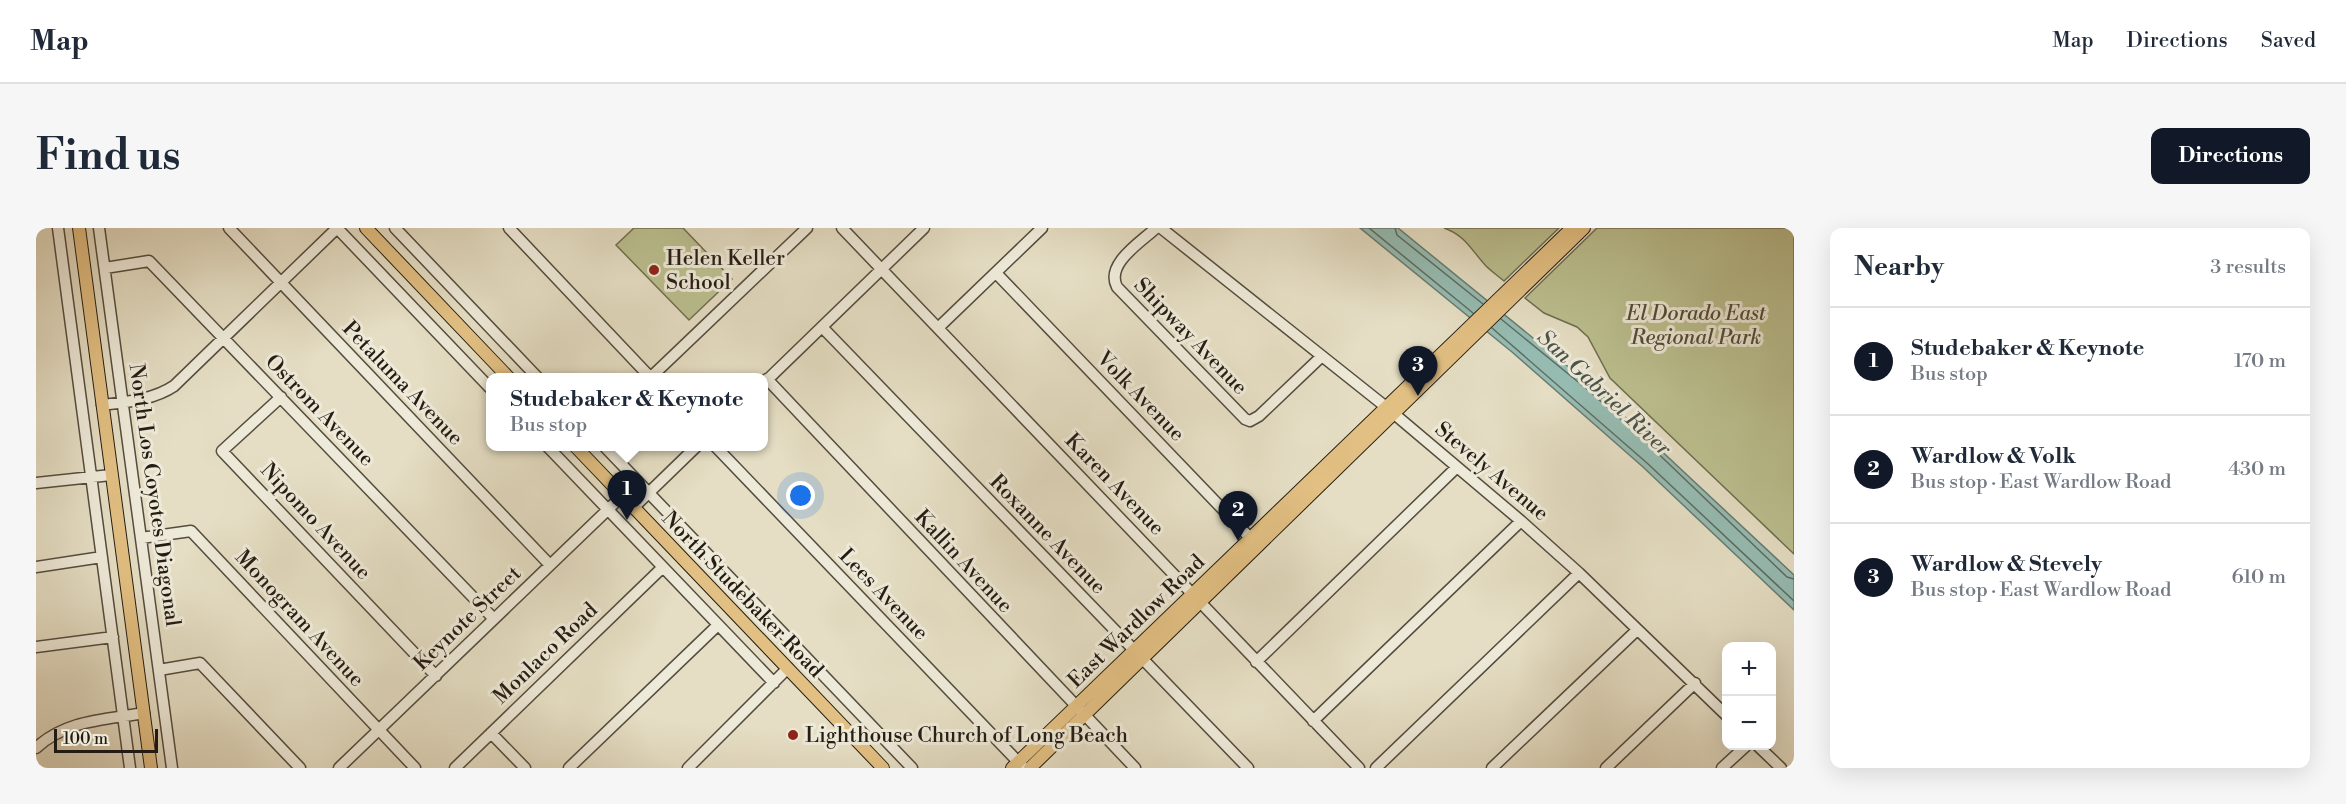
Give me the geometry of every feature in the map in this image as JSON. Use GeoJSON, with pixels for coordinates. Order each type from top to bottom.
{"type":"FeatureCollection","features":[{"type":"Feature","properties":{"kind":"main road","name":"North Los Coyotes Diagonal"},"geometry":{"type":"LineString","coordinates":[[79,228],[151,768]]}},
{"type":"Feature","properties":{"kind":"main road"},"geometry":{"type":"LineString","coordinates":[[366,228],[504,373]]}},
{"type":"Feature","properties":{"kind":"main road","name":"East Wardlow Road"},"geometry":{"type":"LineString","coordinates":[[1521,283],[1572,228]]}},
{"type":"Feature","properties":{"kind":"main road","name":"East Wardlow Road"},"geometry":{"type":"LineString","coordinates":[[1021,766],[1521,283],[1584,228]]}},
{"type":"Feature","properties":{"kind":"main road","name":"North Studebaker Road"},"geometry":{"type":"LineString","coordinates":[[579,451],[883,768]]}},
{"type":"Feature","properties":{"kind":"street"},"geometry":{"type":"LineString","coordinates":[[58,228],[130,768]]}},
{"type":"Feature","properties":{"kind":"street","name":"North Los Coyotes Diagonal"},"geometry":{"type":"LineString","coordinates":[[99,228],[172,768]]}},
{"type":"Feature","properties":{"kind":"street","name":"Petaluma Avenue"},"geometry":{"type":"LineString","coordinates":[[229,228],[550,565]]}},
{"type":"Feature","properties":{"kind":"street"},"geometry":{"type":"LineString","coordinates":[[102,405],[163,393],[174,386],[337,228],[486,384]]}},
{"type":"Feature","properties":{"kind":"street"},"geometry":{"type":"LineString","coordinates":[[395,228],[533,373]]}},
{"type":"Feature","properties":{"kind":"street"},"geometry":{"type":"LineString","coordinates":[[509,228],[646,373]]}},
{"type":"Feature","properties":{"kind":"street"},"geometry":{"type":"LineString","coordinates":[[654,373],[807,228]]}},
{"type":"Feature","properties":{"kind":"street","name":"Karen Avenue"},"geometry":{"type":"LineString","coordinates":[[842,228],[1359,768]]}},
{"type":"Feature","properties":{"kind":"street"},"geometry":{"type":"LineString","coordinates":[[768,378],[924,228]]}},
{"type":"Feature","properties":{"kind":"street"},"geometry":{"type":"LineString","coordinates":[[938,328],[1042,228]]}},
{"type":"Feature","properties":{"kind":"street","name":"Shipway Avenue"},"geometry":{"type":"LineString","coordinates":[[1156,228],[1120,262],[1113,275],[1114,281],[1117,287],[1245,419],[1250,420],[1259,416],[1322,356]]}},
{"type":"Feature","properties":{"kind":"street","name":"Stevely Avenue"},"geometry":{"type":"LineString","coordinates":[[1161,228],[1390,410],[1521,520],[1580,573],[1722,711]]}},
{"type":"Feature","properties":{"kind":"street","name":"Ostrom Avenue"},"geometry":{"type":"LineString","coordinates":[[105,268],[149,261],[494,619]]}},
{"type":"Feature","properties":{"kind":"street","name":"Volk Avenue"},"geometry":{"type":"LineString","coordinates":[[996,273],[1254,543]]}},
{"type":"Feature","properties":{"kind":"street","name":"Roxanne Avenue"},"geometry":{"type":"LineString","coordinates":[[822,327],[1248,768]]}},
{"type":"Feature","properties":{"kind":"street","name":"Kallin Avenue"},"geometry":{"type":"LineString","coordinates":[[768,384],[1135,768]]}},
{"type":"Feature","properties":{"kind":"street","name":"Nipomo Avenue"},"geometry":{"type":"LineString","coordinates":[[281,397],[222,451],[436,676]]}},
{"type":"Feature","properties":{"kind":"street","name":"North Studebaker Road"},"geometry":{"type":"LineString","coordinates":[[551,451],[774,682]]}},
{"type":"Feature","properties":{"kind":"street","name":"North Studebaker Road"},"geometry":{"type":"LineString","coordinates":[[608,451],[912,768]]}},
{"type":"Feature","properties":{"kind":"street"},"geometry":{"type":"LineString","coordinates":[[633,508],[693,451]]}},
{"type":"Feature","properties":{"kind":"street","name":"Lees Avenue"},"geometry":{"type":"LineString","coordinates":[[719,451],[1021,766]]}},
{"type":"Feature","properties":{"kind":"street"},"geometry":{"type":"LineString","coordinates":[[1256,662],[1457,467]]}},
{"type":"Feature","properties":{"kind":"street"},"geometry":{"type":"LineString","coordinates":[[36,483],[111,475]]}},
{"type":"Feature","properties":{"kind":"street","name":"Keynote Street"},"geometry":{"type":"LineString","coordinates":[[339,768],[622,496]]}},
{"type":"Feature","properties":{"kind":"street"},"geometry":{"type":"LineString","coordinates":[[1313,721],[1521,520]]}},
{"type":"Feature","properties":{"kind":"street","name":"Monogram Avenue"},"geometry":{"type":"LineString","coordinates":[[141,538],[191,531],[415,768]]}},
{"type":"Feature","properties":{"kind":"street"},"geometry":{"type":"LineString","coordinates":[[36,567],[102,557]]}},
{"type":"Feature","properties":{"kind":"street","name":"Monlaco Road"},"geometry":{"type":"LineString","coordinates":[[455,768],[663,567]]}},
{"type":"Feature","properties":{"kind":"street"},"geometry":{"type":"LineString","coordinates":[[1376,768],[1580,573]]}},
{"type":"Feature","properties":{"kind":"street"},"geometry":{"type":"LineString","coordinates":[[569,768],[718,625]]}},
{"type":"Feature","properties":{"kind":"street"},"geometry":{"type":"LineString","coordinates":[[1492,768],[1637,630]]}},
{"type":"Feature","properties":{"kind":"street"},"geometry":{"type":"LineString","coordinates":[[36,647],[113,637]]}},
{"type":"Feature","properties":{"kind":"street"},"geometry":{"type":"LineString","coordinates":[[159,670],[200,663],[300,768]]}},
{"type":"Feature","properties":{"kind":"street"},"geometry":{"type":"LineString","coordinates":[[688,768],[788,668]]}},
{"type":"Feature","properties":{"kind":"street"},"geometry":{"type":"LineString","coordinates":[[1606,768],[1695,683]]}},
{"type":"Feature","properties":{"kind":"street"},"geometry":{"type":"LineString","coordinates":[[36,748],[60,730],[144,713]]}},
{"type":"Feature","properties":{"kind":"street"},"geometry":{"type":"LineString","coordinates":[[491,733],[525,768]]}},
{"type":"Feature","properties":{"kind":"street"},"geometry":{"type":"LineString","coordinates":[[1722,768],[1742,750]]}},
{"type":"Feature","properties":{"kind":"street"},"geometry":{"type":"LineString","coordinates":[[1762,750],[1781,768]]}},
{"type":"Feature","properties":{"kind":"green space"},"geometry":{"type":"Polygon","coordinates":[[[634,228],[683,228],[732,279],[689,320],[616,245],[634,228]]]}},
{"type":"Feature","properties":{"kind":"green space"},"geometry":{"type":"Polygon","coordinates":[[[1444,228],[1559,228],[1504,281],[1486,266],[1463,239],[1444,228]]]}},
{"type":"Feature","properties":{"kind":"green space","name":"El Dorado East Regional Park"},"geometry":{"type":"Polygon","coordinates":[[[1597,228],[1794,228],[1794,554],[1610,378],[1588,337],[1577,327],[1544,313],[1525,298],[1597,228]]]}},
{"type":"Feature","properties":{"kind":"water","name":"San Gabriel River"},"geometry":{"type":"Polygon","coordinates":[[[1360,228],[1398,228],[1592,386],[1794,575],[1794,610],[1643,467],[1512,352],[1360,228]]]}},
{"type":"Feature","properties":{"kind":"place","name":"Helen Keller School"},"geometry":{"type":"Point","coordinates":[654,270]}},
{"type":"Feature","properties":{"kind":"place","name":"Wardlow & Stevely"},"geometry":{"type":"Point","coordinates":[1418,396]}},
{"type":"Feature","properties":{"kind":"place","name":"Studebaker & Keynote"},"geometry":{"type":"Point","coordinates":[627,520]}},
{"type":"Feature","properties":{"kind":"place","name":"Wardlow & Volk"},"geometry":{"type":"Point","coordinates":[1238,541]}},
{"type":"Feature","properties":{"kind":"place","name":"Lighthouse Church of Long Beach"},"geometry":{"type":"Point","coordinates":[793,735]}}]}
